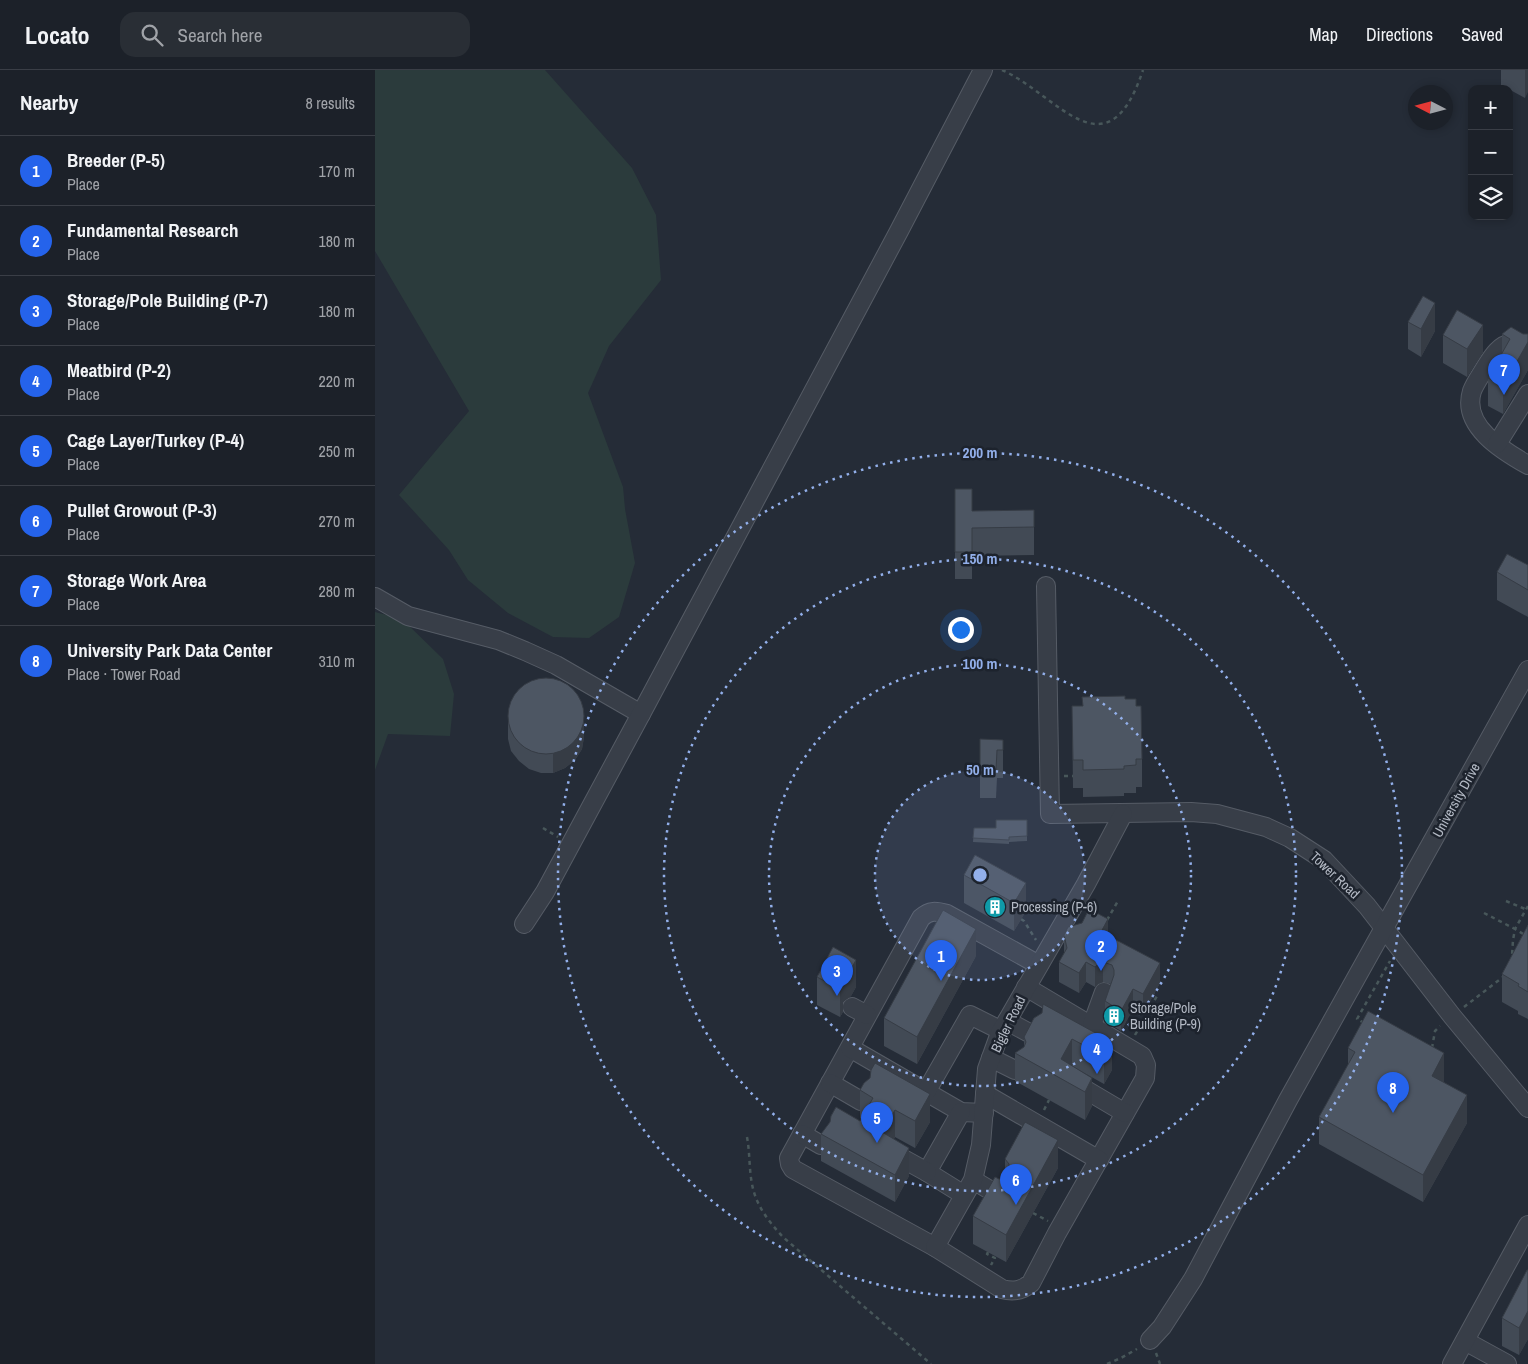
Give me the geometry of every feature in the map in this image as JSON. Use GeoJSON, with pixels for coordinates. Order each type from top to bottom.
{"type":"FeatureCollection","features":[{"type":"Feature","properties":{"kind":"street"},"geometry":{"type":"LineString","coordinates":[[524,924],[545,892],[641,714],[983,70]]}},
{"type":"Feature","properties":{"kind":"street"},"geometry":{"type":"LineString","coordinates":[[1528,352],[1512,343],[1500,347],[1489,361],[1473,390],[1471,408],[1475,421],[1485,435],[1528,465]]}},
{"type":"Feature","properties":{"kind":"street"},"geometry":{"type":"LineString","coordinates":[[1497,444],[1528,394]]}},
{"type":"Feature","properties":{"kind":"street","name":"Tower Road"},"geometry":{"type":"LineString","coordinates":[[1046,586],[1051,814],[1191,812],[1217,814],[1267,827],[1291,838],[1324,860],[1367,906],[1452,1016],[1528,1108]]}},
{"type":"Feature","properties":{"kind":"street"},"geometry":{"type":"LineString","coordinates":[[375,597],[408,616],[498,640],[525,651],[555,665],[641,714]]}},
{"type":"Feature","properties":{"kind":"street","name":"University Drive"},"geometry":{"type":"LineString","coordinates":[[1150,1340],[1162,1327],[1193,1279],[1266,1140],[1385,930],[1528,670]]}},
{"type":"Feature","properties":{"kind":"street","name":"Bigler Road"},"geometry":{"type":"LineString","coordinates":[[935,1247],[973,1180],[981,1145],[987,1069],[1004,1026],[1086,884],[1123,814]]}},
{"type":"Feature","properties":{"kind":"street"},"geometry":{"type":"LineString","coordinates":[[1026,987],[1142,1056],[1146,1065],[1145,1078],[1031,1283],[1019,1290],[1009,1291],[1002,1289],[935,1247],[793,1169],[789,1158],[849,1048],[860,1011],[921,918],[927,912],[938,911],[947,914],[1039,965]]}},
{"type":"Feature","properties":{"kind":"street"},"geometry":{"type":"LineString","coordinates":[[1092,1025],[1104,992]]}},
{"type":"Feature","properties":{"kind":"street"},"geometry":{"type":"LineString","coordinates":[[926,1092],[970,1015],[1033,1034]]}},
{"type":"Feature","properties":{"kind":"street"},"geometry":{"type":"LineString","coordinates":[[849,1048],[961,1112],[984,1113]]}},
{"type":"Feature","properties":{"kind":"street"},"geometry":{"type":"LineString","coordinates":[[991,1058],[1015,1070]]}},
{"type":"Feature","properties":{"kind":"street"},"geometry":{"type":"LineString","coordinates":[[830,1083],[861,1100]]}},
{"type":"Feature","properties":{"kind":"street"},"geometry":{"type":"LineString","coordinates":[[1081,1087],[1125,1114]]}},
{"type":"Feature","properties":{"kind":"street"},"geometry":{"type":"LineString","coordinates":[[985,1094],[1099,1160]]}},
{"type":"Feature","properties":{"kind":"street"},"geometry":{"type":"LineString","coordinates":[[927,1172],[961,1112]]}},
{"type":"Feature","properties":{"kind":"street"},"geometry":{"type":"LineString","coordinates":[[802,1134],[821,1145]]}},
{"type":"Feature","properties":{"kind":"street"},"geometry":{"type":"LineString","coordinates":[[898,1156],[964,1195]]}},
{"type":"Feature","properties":{"kind":"street"},"geometry":{"type":"LineString","coordinates":[[973,1180],[1000,1196]]}},
{"type":"Feature","properties":{"kind":"street"},"geometry":{"type":"LineString","coordinates":[[1452,1364],[1528,1225]]}},
{"type":"Feature","properties":{"kind":"street"},"geometry":{"type":"LineString","coordinates":[[1465,1341],[1507,1364]]}},
{"type":"Feature","properties":{"kind":"path"},"geometry":{"type":"LineString","coordinates":[[1002,70],[1078,120],[1094,124],[1108,121],[1121,112],[1132,97],[1143,70]]}},
{"type":"Feature","properties":{"kind":"path"},"geometry":{"type":"LineString","coordinates":[[1103,927],[1118,901]]}},
{"type":"Feature","properties":{"kind":"path"},"geometry":{"type":"LineString","coordinates":[[1506,901],[1526,910]]}},
{"type":"Feature","properties":{"kind":"path"},"geometry":{"type":"LineString","coordinates":[[1512,960],[1515,929],[1528,906]]}},
{"type":"Feature","properties":{"kind":"path"},"geometry":{"type":"LineString","coordinates":[[1484,913],[1528,937]]}},
{"type":"Feature","properties":{"kind":"path"},"geometry":{"type":"LineString","coordinates":[[1102,916],[1107,920]]}},
{"type":"Feature","properties":{"kind":"path"},"geometry":{"type":"LineString","coordinates":[[1021,919],[1024,920],[1037,941]]}},
{"type":"Feature","properties":{"kind":"path"},"geometry":{"type":"LineString","coordinates":[[1365,1023],[1357,1019],[1391,958]]}},
{"type":"Feature","properties":{"kind":"path"},"geometry":{"type":"LineString","coordinates":[[1463,1008],[1503,977],[1506,972]]}},
{"type":"Feature","properties":{"kind":"path"},"geometry":{"type":"LineString","coordinates":[[1128,1047],[1157,996],[1154,994]]}},
{"type":"Feature","properties":{"kind":"path"},"geometry":{"type":"LineString","coordinates":[[1431,1052],[1435,1031],[1443,1022]]}},
{"type":"Feature","properties":{"kind":"path"},"geometry":{"type":"LineString","coordinates":[[747,1137],[751,1182],[755,1197],[772,1226],[871,1314],[931,1364]]}},
{"type":"Feature","properties":{"kind":"path"},"geometry":{"type":"LineString","coordinates":[[988,1252],[987,1254],[995,1258],[992,1263]]}},
{"type":"Feature","properties":{"kind":"path"},"geometry":{"type":"LineString","coordinates":[[1107,1364],[1121,1358],[1150,1340]]}},
{"type":"Feature","properties":{"kind":"shaded area"},"geometry":{"type":"Polygon","coordinates":[[[375,70],[545,70],[632,168],[656,215],[661,280],[609,346],[588,393],[623,487],[635,563],[619,617],[589,638],[553,637],[508,613],[468,580],[449,550],[399,495],[469,411],[375,251],[375,70]]]}},
{"type":"Feature","properties":{"kind":"shaded area"},"geometry":{"type":"Polygon","coordinates":[[[375,612],[402,619],[443,659],[454,694],[450,736],[388,734],[375,770],[375,612]]]}},
{"type":"Feature","properties":{"kind":"building"},"geometry":{"type":"Polygon","coordinates":[[[1423,296],[1435,303],[1421,329],[1408,322],[1423,296]]]}},
{"type":"Feature","properties":{"kind":"building"},"geometry":{"type":"Polygon","coordinates":[[[1457,310],[1483,325],[1467,349],[1443,335],[1457,310]]]}},
{"type":"Feature","properties":{"kind":"building"},"geometry":{"type":"Polygon","coordinates":[[[1511,327],[1523,334],[1528,334],[1528,342],[1503,386],[1488,378],[1510,339],[1502,334],[1511,327]]]}},
{"type":"Feature","properties":{"kind":"building"},"geometry":{"type":"Polygon","coordinates":[[[955,489],[972,489],[972,511],[1034,510],[1034,527],[972,528],[972,552],[955,552],[955,489]]]}},
{"type":"Feature","properties":{"kind":"building"},"geometry":{"type":"Polygon","coordinates":[[[1507,554],[1528,565],[1528,590],[1497,572],[1507,554]]]}},
{"type":"Feature","properties":{"kind":"building"},"geometry":{"type":"Polygon","coordinates":[[[546,678],[560,681],[573,689],[581,702],[584,716],[581,730],[573,743],[560,751],[546,754],[532,751],[519,743],[511,730],[508,716],[511,702],[519,689],[532,681],[546,678]]]}},
{"type":"Feature","properties":{"kind":"building"},"geometry":{"type":"Polygon","coordinates":[[[1125,696],[1125,699],[1136,699],[1136,706],[1141,706],[1142,759],[1136,759],[1136,765],[1124,766],[1124,769],[1083,770],[1083,760],[1073,760],[1072,706],[1083,706],[1082,697],[1125,696]]]}},
{"type":"Feature","properties":{"kind":"building"},"geometry":{"type":"Polygon","coordinates":[[[980,739],[1003,740],[1003,750],[997,750],[996,770],[980,770],[980,739]]]}},
{"type":"Feature","properties":{"kind":"building"},"geometry":{"type":"Polygon","coordinates":[[[996,820],[1027,820],[1027,836],[1009,837],[1009,840],[973,838],[974,828],[996,828],[996,820]]]}},
{"type":"Feature","properties":{"kind":"building"},"geometry":{"type":"Polygon","coordinates":[[[975,855],[1026,883],[1014,903],[964,875],[975,855]]]}},
{"type":"Feature","properties":{"kind":"building"},"geometry":{"type":"Polygon","coordinates":[[[1089,909],[1108,919],[1101,932],[1160,963],[1143,994],[1133,989],[1121,1011],[1105,1001],[1114,975],[1112,965],[1103,962],[1095,967],[1086,962],[1079,973],[1059,962],[1067,948],[1064,935],[1068,927],[1082,923],[1089,909]]]}},
{"type":"Feature","properties":{"kind":"building"},"geometry":{"type":"Polygon","coordinates":[[[943,910],[976,929],[917,1037],[884,1018],[943,910]]]}},
{"type":"Feature","properties":{"kind":"building"},"geometry":{"type":"Polygon","coordinates":[[[1528,925],[1528,992],[1502,974],[1528,925]]]}},
{"type":"Feature","properties":{"kind":"building"},"geometry":{"type":"Polygon","coordinates":[[[833,947],[856,960],[851,969],[843,974],[841,979],[843,985],[840,989],[817,977],[833,947]]]}},
{"type":"Feature","properties":{"kind":"building"},"geometry":{"type":"Polygon","coordinates":[[[1043,1004],[1112,1042],[1104,1056],[1072,1039],[1061,1059],[1092,1078],[1085,1092],[1015,1053],[1024,1047],[1026,1042],[1024,1037],[1034,1018],[1042,1013],[1043,1004]]]}},
{"type":"Feature","properties":{"kind":"building"},"geometry":{"type":"Polygon","coordinates":[[[1368,1011],[1444,1053],[1432,1076],[1467,1095],[1423,1175],[1319,1117],[1355,1052],[1348,1048],[1368,1011]]]}},
{"type":"Feature","properties":{"kind":"building"},"geometry":{"type":"Polygon","coordinates":[[[875,1063],[930,1094],[915,1121],[895,1110],[882,1132],[909,1148],[895,1175],[821,1134],[830,1122],[836,1107],[860,1121],[873,1098],[860,1090],[870,1078],[871,1070],[875,1063]]]}},
{"type":"Feature","properties":{"kind":"building"},"geometry":{"type":"Polygon","coordinates":[[[1025,1122],[1058,1140],[1006,1235],[973,1216],[995,1177],[999,1179],[1005,1178],[1009,1173],[1009,1164],[1005,1159],[1025,1122]]]}},
{"type":"Feature","properties":{"kind":"building"},"geometry":{"type":"Polygon","coordinates":[[[1527,1270],[1528,1311],[1519,1328],[1502,1318],[1527,1270]]]}},
{"type":"Feature","properties":{"kind":"place","name":"Storage Work Area"},"geometry":{"type":"Point","coordinates":[1504,395]}},
{"type":"Feature","properties":{"kind":"place","name":"Processing (P-6)"},"geometry":{"type":"Point","coordinates":[995,907]}},
{"type":"Feature","properties":{"kind":"place","name":"Fundamental Research"},"geometry":{"type":"Point","coordinates":[1101,971]}},
{"type":"Feature","properties":{"kind":"place","name":"Breeder (P-5)"},"geometry":{"type":"Point","coordinates":[941,981]}},
{"type":"Feature","properties":{"kind":"place","name":"Storage/Pole Building (P-7)"},"geometry":{"type":"Point","coordinates":[837,996]}},
{"type":"Feature","properties":{"kind":"place","name":"Storage/Pole Building (P-9)"},"geometry":{"type":"Point","coordinates":[1114,1016]}},
{"type":"Feature","properties":{"kind":"place","name":"Meatbird (P-2)"},"geometry":{"type":"Point","coordinates":[1097,1074]}},
{"type":"Feature","properties":{"kind":"place","name":"University Park Data Center"},"geometry":{"type":"Point","coordinates":[1393,1113]}},
{"type":"Feature","properties":{"kind":"place","name":"Cage Layer/Turkey (P-4)"},"geometry":{"type":"Point","coordinates":[877,1143]}},
{"type":"Feature","properties":{"kind":"place","name":"Pullet Growout (P-3)"},"geometry":{"type":"Point","coordinates":[1016,1205]}}]}
